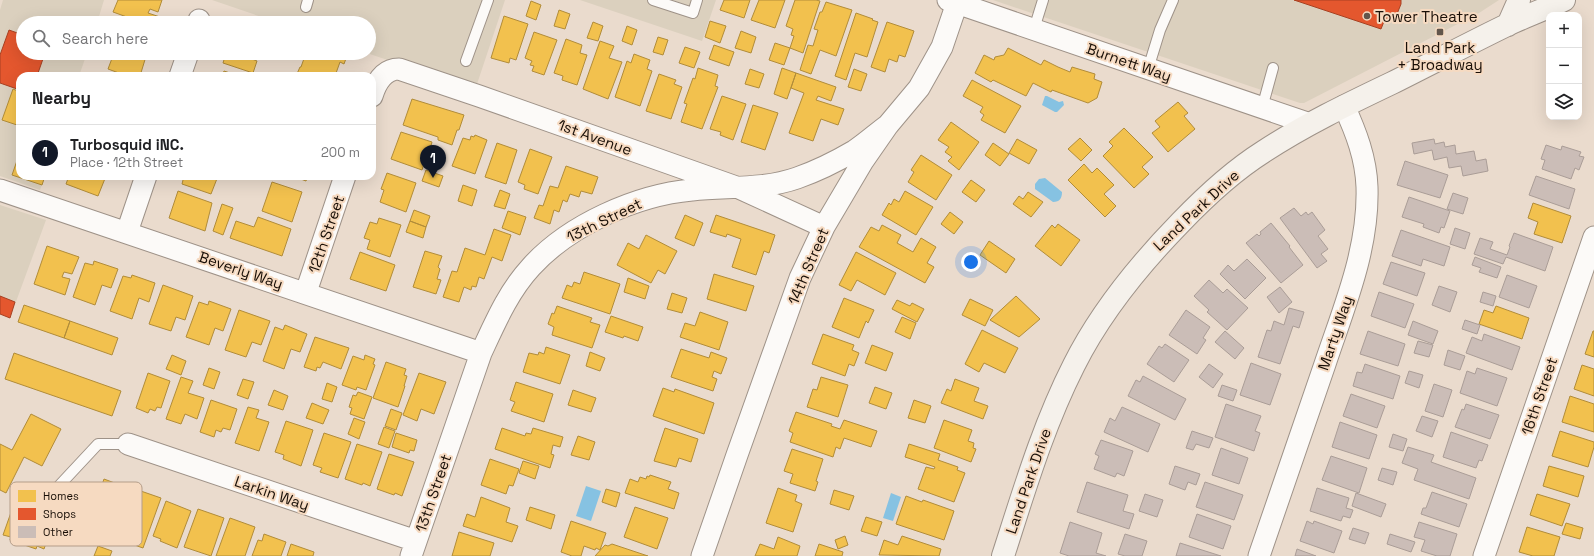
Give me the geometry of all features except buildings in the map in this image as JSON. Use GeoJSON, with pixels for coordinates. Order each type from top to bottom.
{"type":"FeatureCollection","features":[{"type":"Feature","properties":{"kind":"main road"},"geometry":{"type":"LineString","coordinates":[[1508,25],[1519,0]]}},
{"type":"Feature","properties":{"kind":"main road","name":"Land Park Drive"},"geometry":{"type":"LineString","coordinates":[[1003,556],[1034,460],[1050,418],[1071,372],[1092,331],[1126,283],[1153,250],[1222,182],[1262,152],[1344,106],[1508,25],[1564,0]]}},
{"type":"Feature","properties":{"kind":"street","name":"Burnett Way"},"geometry":{"type":"LineString","coordinates":[[955,1],[1310,124]]}},
{"type":"Feature","properties":{"kind":"street","name":"14th Street"},"geometry":{"type":"LineString","coordinates":[[702,556],[736,455],[800,278],[824,227],[863,161],[888,125],[919,88],[942,47],[955,1]]}},
{"type":"Feature","properties":{"kind":"street"},"geometry":{"type":"LineString","coordinates":[[181,72],[186,60]]}},
{"type":"Feature","properties":{"kind":"street","name":"1st Avenue"},"geometry":{"type":"LineString","coordinates":[[376,86],[380,78],[388,71],[399,69],[480,96],[739,188],[824,227]]}},
{"type":"Feature","properties":{"kind":"street","name":"Marty Way"},"geometry":{"type":"LineString","coordinates":[[1260,556],[1362,250],[1367,206],[1367,186],[1364,160],[1356,132],[1344,106]]}},
{"type":"Feature","properties":{"kind":"street","name":"13th Street"},"geometry":{"type":"LineString","coordinates":[[414,549],[481,353],[495,322],[511,293],[531,267],[557,244],[586,225],[622,207],[657,195],[692,190],[739,188],[796,179],[824,167],[855,150],[888,125]]}},
{"type":"Feature","properties":{"kind":"street"},"geometry":{"type":"LineString","coordinates":[[127,232],[145,180]]}},
{"type":"Feature","properties":{"kind":"street","name":"12th Street"},"geometry":{"type":"LineString","coordinates":[[306,292],[344,180]]}},
{"type":"Feature","properties":{"kind":"street","name":"Beverly Way"},"geometry":{"type":"LineString","coordinates":[[0,190],[306,292],[481,353]]}},
{"type":"Feature","properties":{"kind":"street","name":"16th Street"},"geometry":{"type":"LineString","coordinates":[[1484,556],[1594,237]]}},
{"type":"Feature","properties":{"kind":"street","name":"Larkin Way"},"geometry":{"type":"LineString","coordinates":[[128,444],[414,549]]}},
{"type":"Feature","properties":{"kind":"lane"},"geometry":{"type":"LineString","coordinates":[[466,61],[488,0]]}},
{"type":"Feature","properties":{"kind":"lane"},"geometry":{"type":"LineString","coordinates":[[653,0],[693,13],[697,0]]}},
{"type":"Feature","properties":{"kind":"lane"},"geometry":{"type":"LineString","coordinates":[[1034,29],[1043,0]]}},
{"type":"Feature","properties":{"kind":"lane"},"geometry":{"type":"LineString","coordinates":[[1148,69],[1160,30],[1173,0]]}},
{"type":"Feature","properties":{"kind":"lane"},"geometry":{"type":"LineString","coordinates":[[1262,108],[1273,68]]}},
{"type":"Feature","properties":{"kind":"lane"},"geometry":{"type":"LineString","coordinates":[[63,482],[98,444],[128,444]]}},
{"type":"Feature","properties":{"kind":"shaded area"},"geometry":{"type":"Polygon","coordinates":[[[3,0],[104,0],[99,16],[16,16],[16,60],[85,60],[80,72],[16,72],[16,180],[44,180],[40,190],[0,176],[0,10],[3,0]]]}},
{"type":"Feature","properties":{"kind":"shaded area"},"geometry":{"type":"Polygon","coordinates":[[[212,0],[505,0],[475,90],[376,56],[376,16],[259,16],[212,0]]]}},
{"type":"Feature","properties":{"kind":"shaded area"},"geometry":{"type":"Polygon","coordinates":[[[580,0],[716,0],[702,41],[580,0]]]}},
{"type":"Feature","properties":{"kind":"shaded area"},"geometry":{"type":"Polygon","coordinates":[[[993,0],[1499,0],[1479,13],[1304,103],[1300,103],[993,0]]]}},
{"type":"Feature","properties":{"kind":"shaded area"},"geometry":{"type":"Polygon","coordinates":[[[0,205],[46,220],[10,318],[0,314],[0,205]]]}},
{"type":"Feature","properties":{"kind":"water"},"geometry":{"type":"Polygon","coordinates":[[[1045,96],[1059,102],[1063,101],[1064,105],[1057,112],[1055,112],[1042,105],[1045,96]]]}},
{"type":"Feature","properties":{"kind":"water"},"geometry":{"type":"Polygon","coordinates":[[[1045,178],[1062,192],[1059,200],[1053,202],[1035,189],[1035,184],[1039,179],[1045,178]]]}},
{"type":"Feature","properties":{"kind":"water"},"geometry":{"type":"Polygon","coordinates":[[[586,486],[601,491],[591,521],[576,516],[586,486]]]}},
{"type":"Feature","properties":{"kind":"water"},"geometry":{"type":"Polygon","coordinates":[[[891,493],[901,497],[893,521],[883,518],[891,493]]]}},
{"type":"Feature","properties":{"kind":"place","name":"Tower Theatre"},"geometry":{"type":"Point","coordinates":[1367,16]}},
{"type":"Feature","properties":{"kind":"place","name":"Land Park + Broadway"},"geometry":{"type":"Point","coordinates":[1440,32]}},
{"type":"Feature","properties":{"kind":"place","name":"Turbosquid iNC."},"geometry":{"type":"Point","coordinates":[433,178]}}]}
